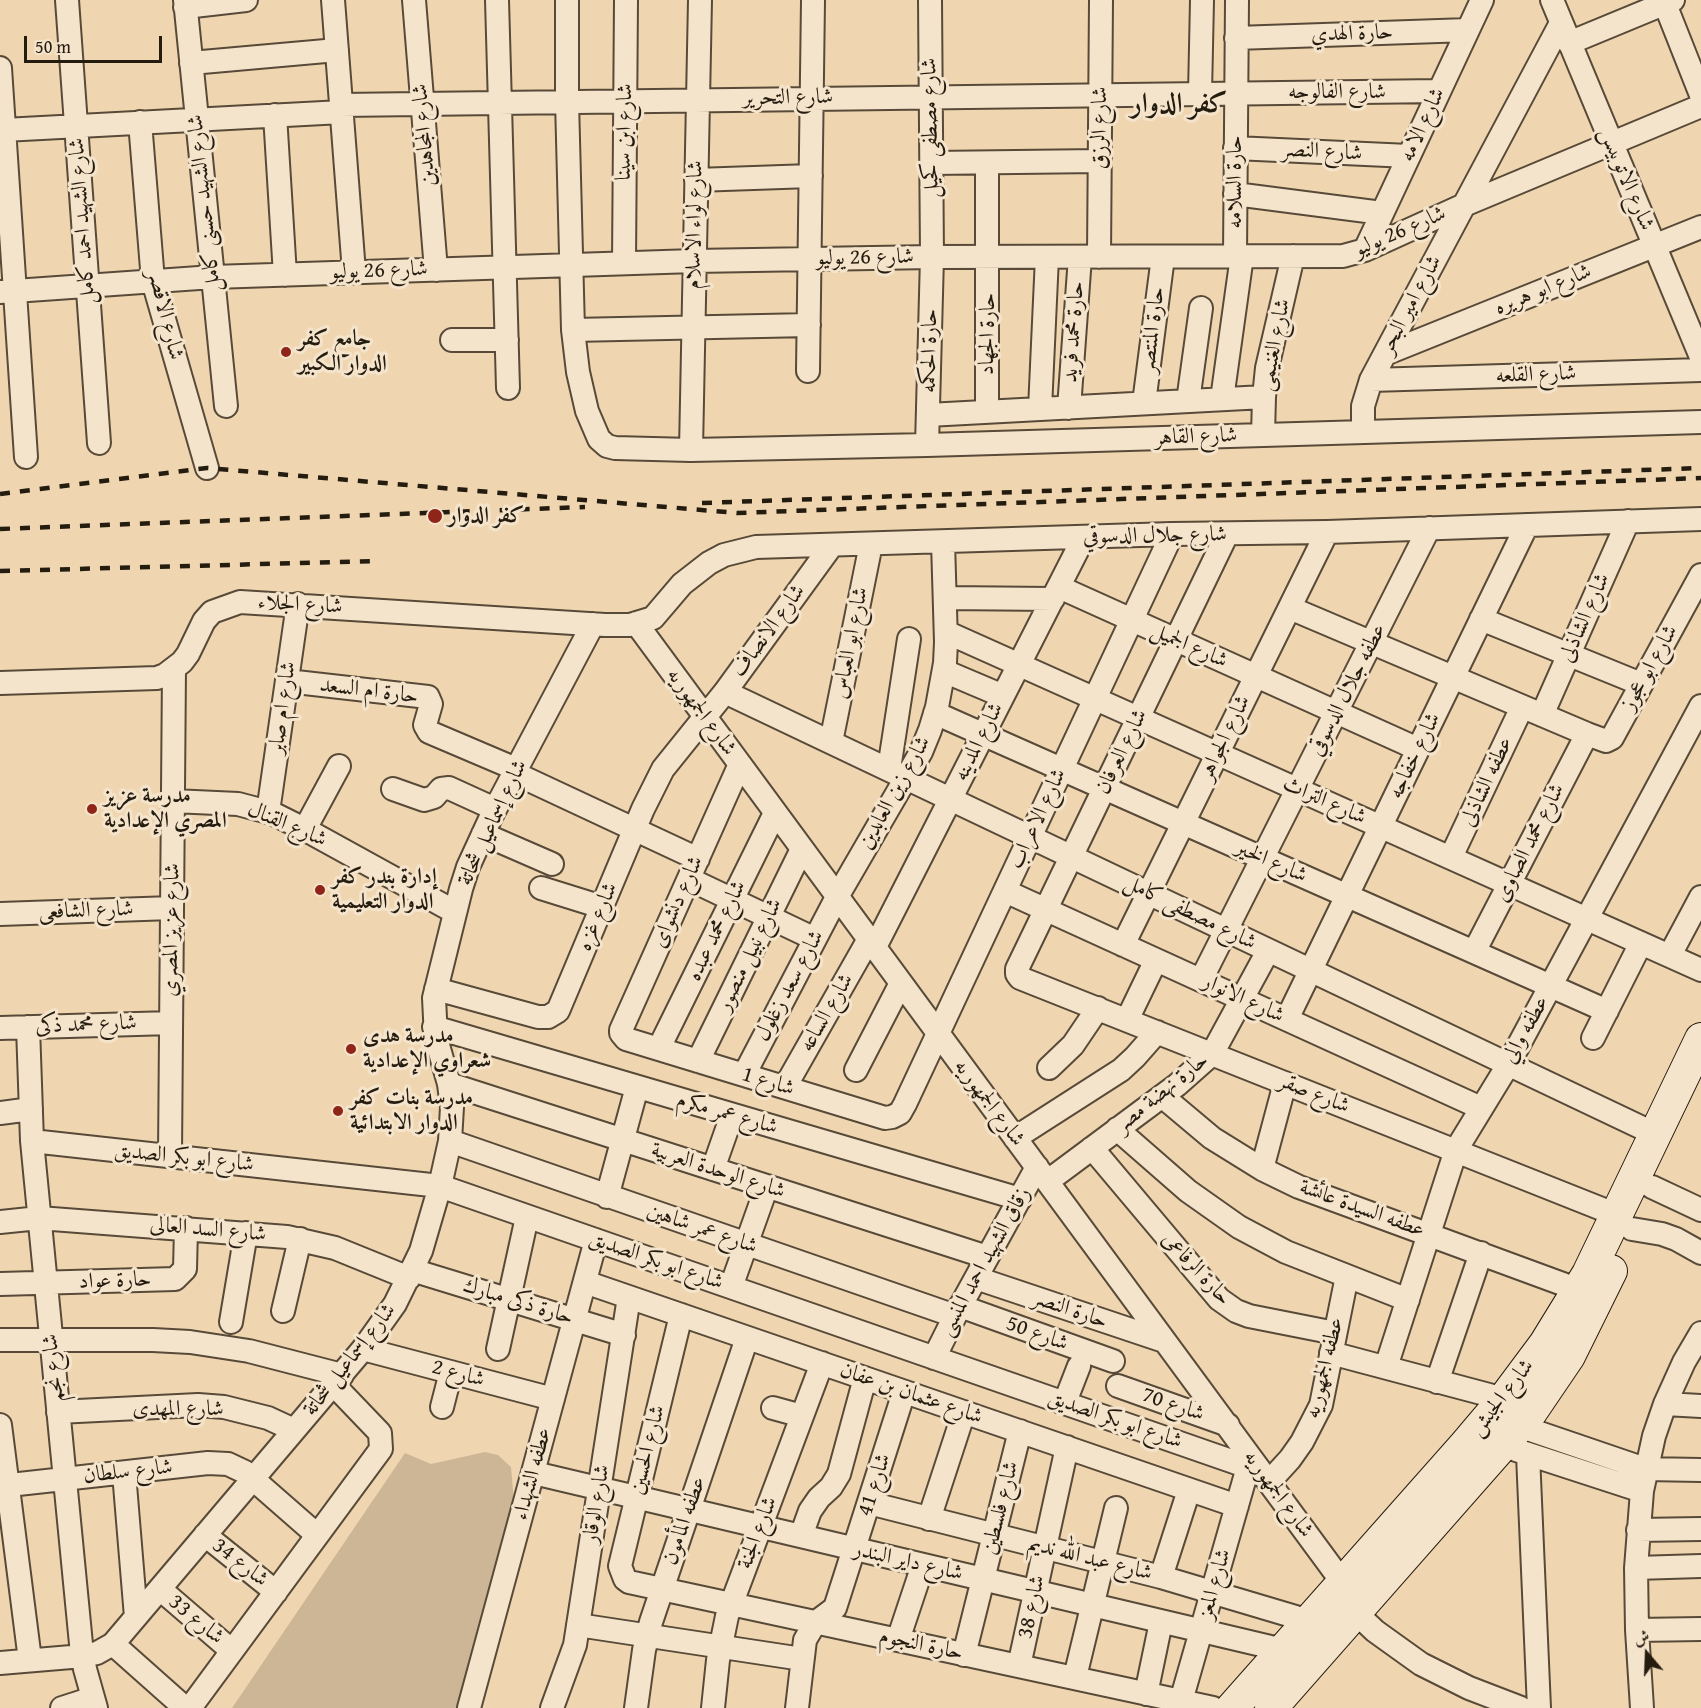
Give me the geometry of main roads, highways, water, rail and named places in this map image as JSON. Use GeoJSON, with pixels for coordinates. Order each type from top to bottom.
{"type":"FeatureCollection","features":[{"type":"Feature","properties":{"kind":"main road","name":"شارع الجيش"},"geometry":{"type":"LineString","coordinates":[[1643,1183],[1655,1134],[1701,1039]]}},
{"type":"Feature","properties":{"kind":"main road","name":"شارع الجيش"},"geometry":{"type":"LineString","coordinates":[[1271,1708],[1481,1468],[1517,1442],[1569,1356],[1624,1222],[1643,1183],[1701,1085]]}},
{"type":"Feature","properties":{"kind":"main road","name":"شارع الجيش"},"geometry":{"type":"LineString","coordinates":[[1232,1708],[1504,1399],[1545,1344],[1624,1222]]}},
{"type":"Feature","properties":{"kind":"railway"},"geometry":{"type":"LineString","coordinates":[[0,494],[207,468],[737,513],[1701,478]]}},
{"type":"Feature","properties":{"kind":"railway"},"geometry":{"type":"LineString","coordinates":[[702,503],[1701,468]]}},
{"type":"Feature","properties":{"kind":"railway"},"geometry":{"type":"LineString","coordinates":[[0,529],[585,507]]}},
{"type":"Feature","properties":{"kind":"railway"},"geometry":{"type":"LineString","coordinates":[[0,571],[377,561]]}},
{"type":"Feature","properties":{"kind":"place","name":"جامع كفر الدوار الكبير"},"geometry":{"type":"Point","coordinates":[286,352]}},
{"type":"Feature","properties":{"kind":"place","name":"كفر الدوار"},"geometry":{"type":"Point","coordinates":[435,516]}},
{"type":"Feature","properties":{"kind":"place","name":"مدرسة عزيز المصري الإعدادية"},"geometry":{"type":"Point","coordinates":[92,809]}},
{"type":"Feature","properties":{"kind":"place","name":"إدارة بندر كفر الدوار التعليمية"},"geometry":{"type":"Point","coordinates":[320,890]}},
{"type":"Feature","properties":{"kind":"place","name":"مدرسة هدى شعراوي الإعدادية"},"geometry":{"type":"Point","coordinates":[351,1049]}},
{"type":"Feature","properties":{"kind":"place","name":"مدرسة بنات كفر الدوار الابتدائية"},"geometry":{"type":"Point","coordinates":[338,1111]}},
{"type":"Feature","properties":{"kind":"district","name":"كفر الدوار"},"geometry":{"type":"Point","coordinates":[1179,105]}}]}
